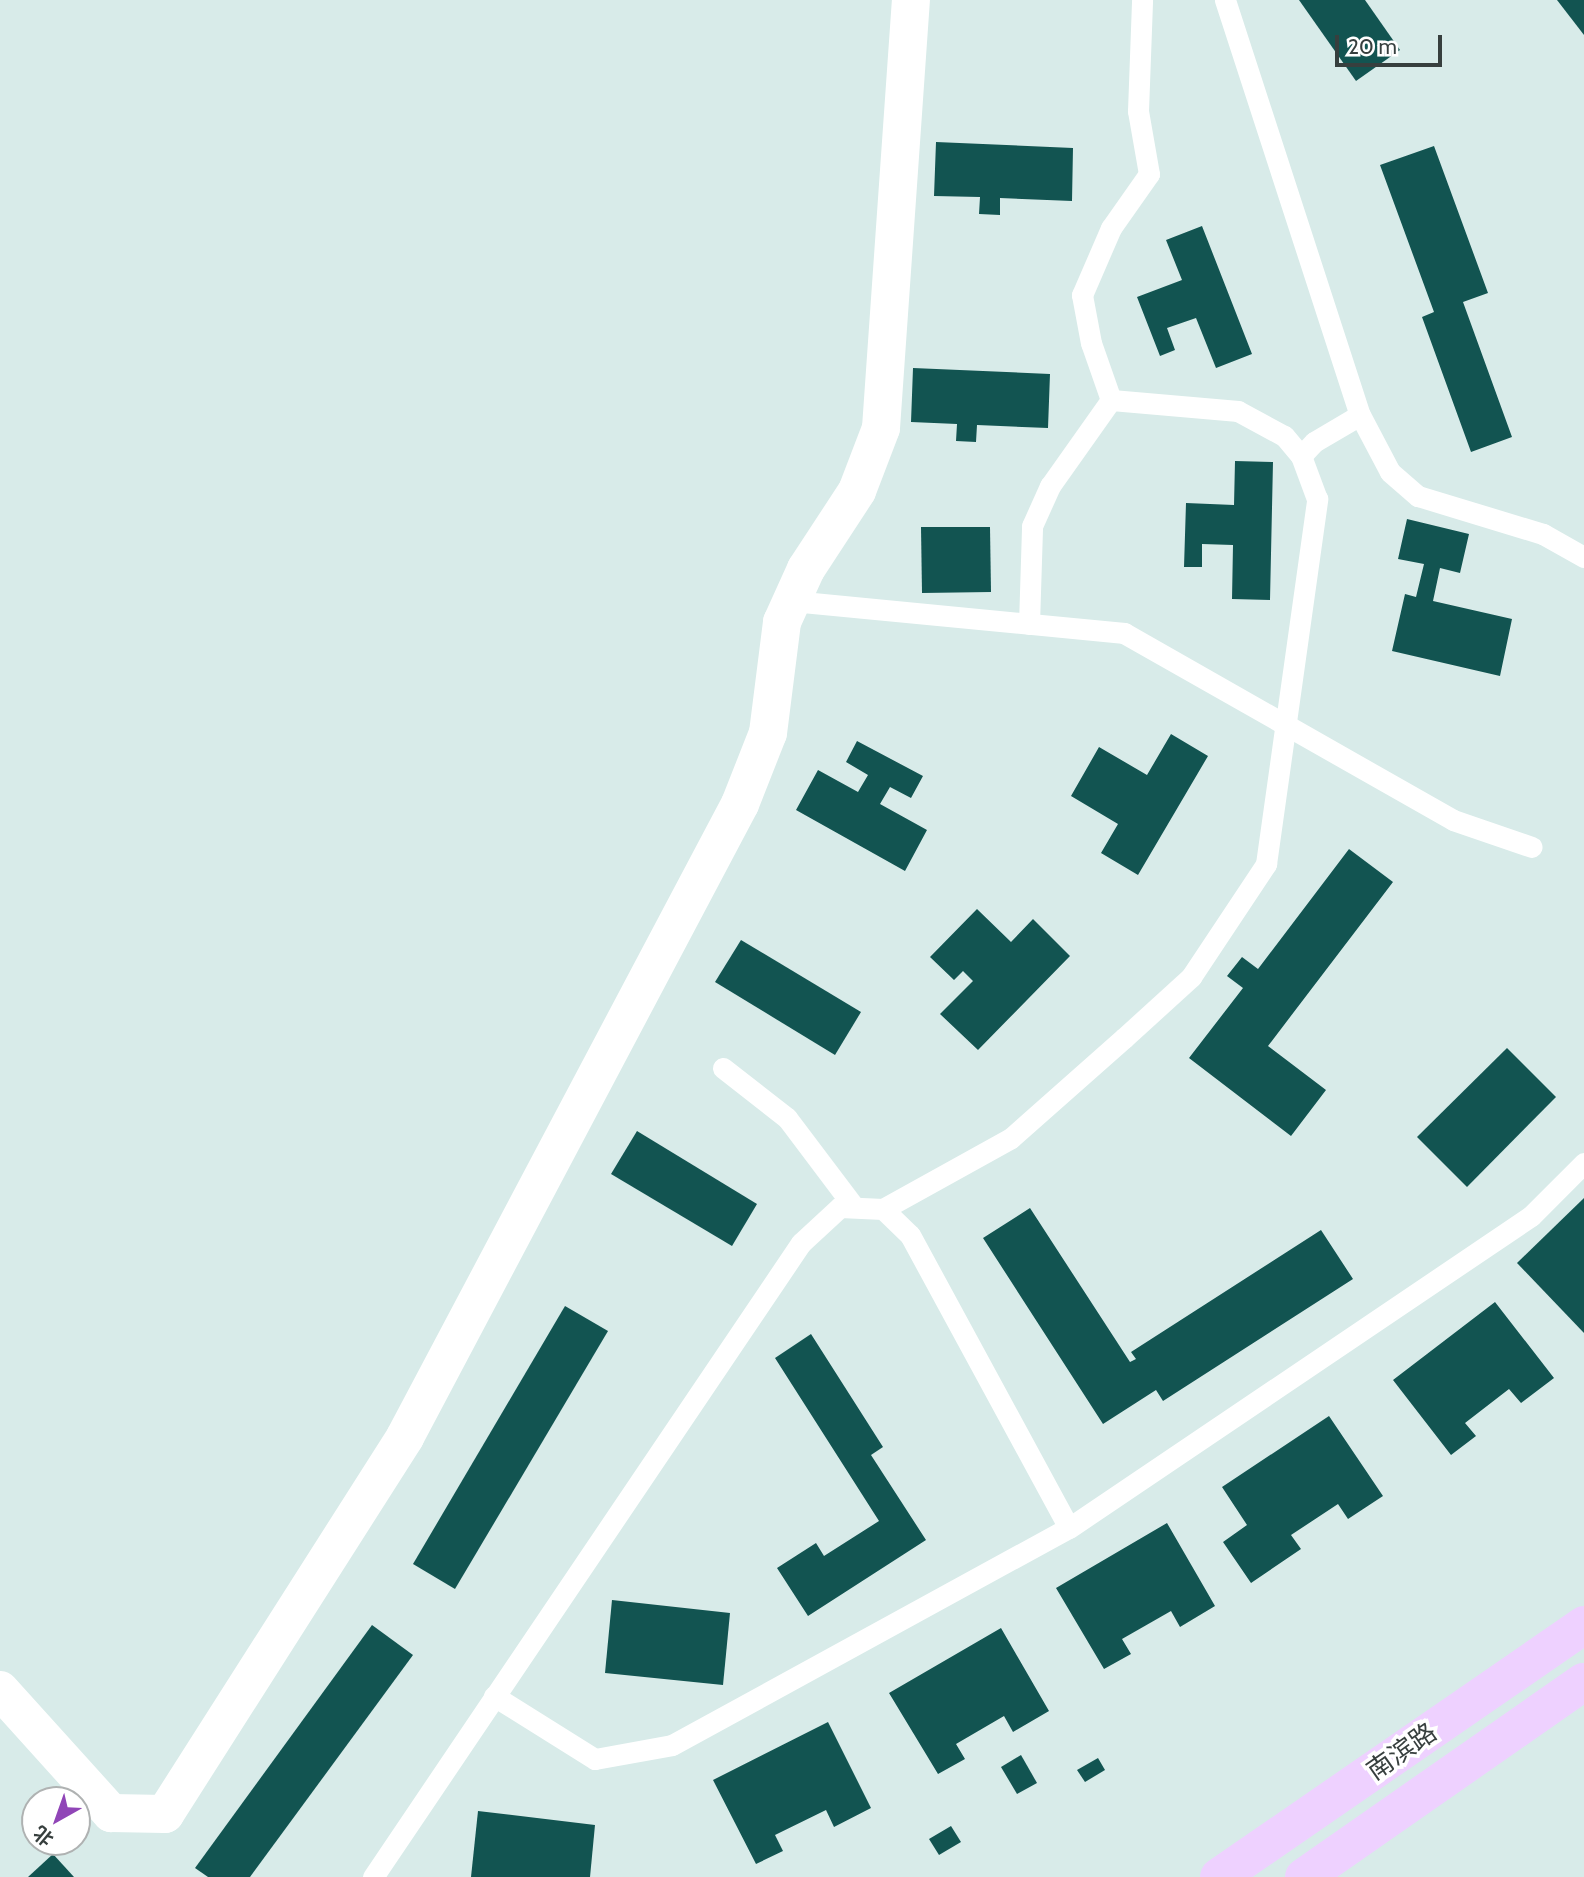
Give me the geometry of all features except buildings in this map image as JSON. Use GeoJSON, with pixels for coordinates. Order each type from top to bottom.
{"type":"FeatureCollection","features":[{"type":"Feature","properties":{"kind":"main road","name":"南滨路"},"geometry":{"type":"LineString","coordinates":[[1219,1877],[1584,1625]]}},
{"type":"Feature","properties":{"kind":"main road","name":"南滨路"},"geometry":{"type":"LineString","coordinates":[[1304,1877],[1584,1682]]}},
{"type":"Feature","properties":{"kind":"street"},"geometry":{"type":"LineString","coordinates":[[0,1690],[111,1813],[165,1814],[405,1437],[740,804],[768,733],[782,622],[806,569],[857,491],[881,428],[911,0]]}},
{"type":"Feature","properties":{"kind":"lane"},"geometry":{"type":"LineString","coordinates":[[1111,400],[1091,343],[1082,295],[1111,228],[1149,174],[1138,111],[1142,0]]}},
{"type":"Feature","properties":{"kind":"lane"},"geometry":{"type":"LineString","coordinates":[[1225,0],[1360,415],[1390,472],[1418,496],[1543,534],[1584,557]]}},
{"type":"Feature","properties":{"kind":"lane"},"geometry":{"type":"LineString","coordinates":[[1029,624],[1032,526],[1050,486],[1111,400]]}},
{"type":"Feature","properties":{"kind":"lane"},"geometry":{"type":"LineString","coordinates":[[373,1877],[801,1244],[840,1207],[883,1209],[1011,1138],[1191,977],[1266,864],[1288,726],[1317,499],[1301,456],[1284,436],[1238,411],[1111,400]]}},
{"type":"Feature","properties":{"kind":"lane"},"geometry":{"type":"LineString","coordinates":[[1301,456],[1314,442],[1360,415]]}},
{"type":"Feature","properties":{"kind":"lane"},"geometry":{"type":"LineString","coordinates":[[792,601],[1124,633],[1453,820],[1532,847]]}},
{"type":"Feature","properties":{"kind":"lane"},"geometry":{"type":"LineString","coordinates":[[723,1068],[787,1118],[854,1207]]}},
{"type":"Feature","properties":{"kind":"lane"},"geometry":{"type":"LineString","coordinates":[[494,1696],[595,1759],[672,1745],[1069,1528],[1531,1216],[1584,1163]]}},
{"type":"Feature","properties":{"kind":"lane"},"geometry":{"type":"LineString","coordinates":[[883,1209],[910,1235],[1069,1528]]}}]}
